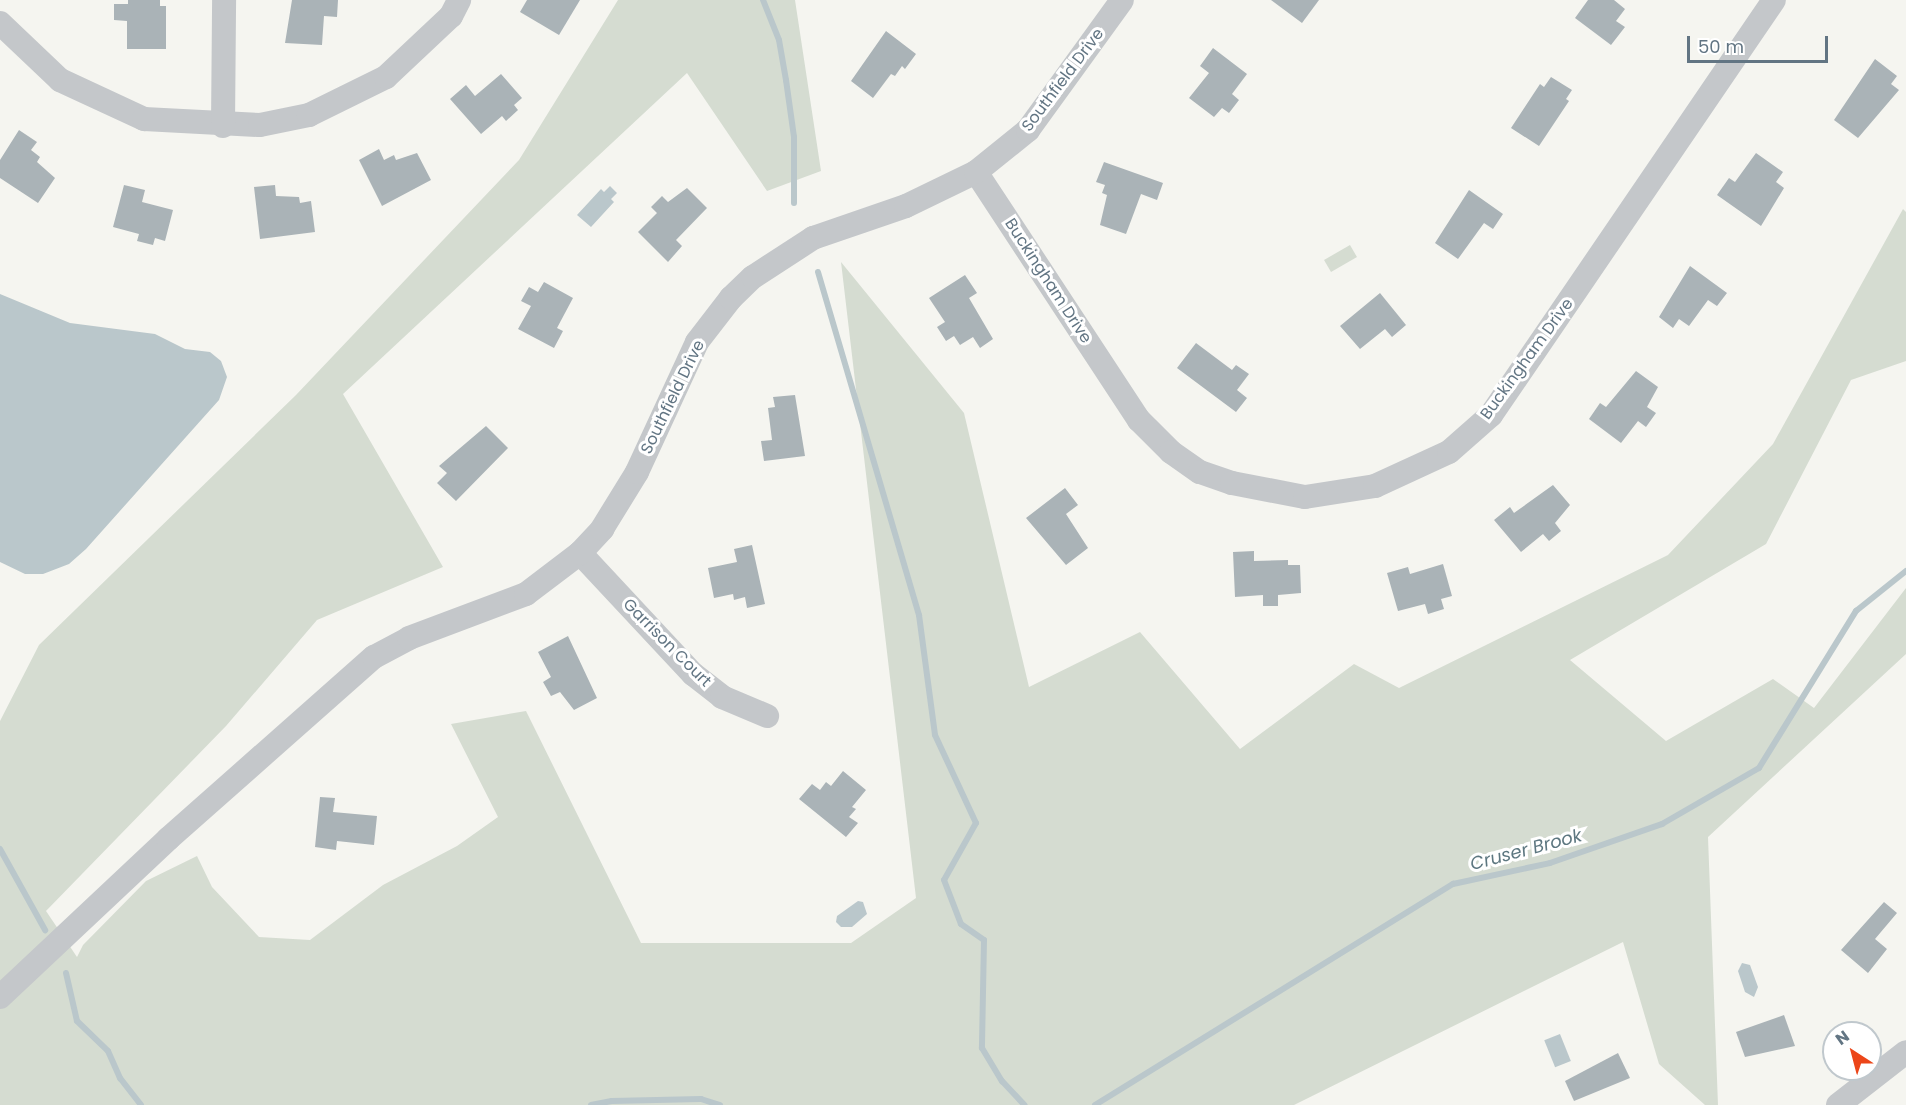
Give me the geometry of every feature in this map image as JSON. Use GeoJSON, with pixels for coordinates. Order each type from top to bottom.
{"type":"FeatureCollection","features":[{"type":"Feature","properties":{"kind":"street"},"geometry":{"type":"LineString","coordinates":[[223,126],[224,0]]}},
{"type":"Feature","properties":{"kind":"street"},"geometry":{"type":"LineString","coordinates":[[0,23],[60,80],[144,119],[223,126],[260,125],[309,115],[386,77],[451,16],[459,0]]}},
{"type":"Feature","properties":{"kind":"street","name":"Southfield Drive"},"geometry":{"type":"LineString","coordinates":[[0,997],[159,847],[374,657],[409,638],[526,594],[580,553],[602,529],[637,472],[697,342],[753,277],[813,238],[906,206],[976,172],[1028,129],[1122,0]]}},
{"type":"Feature","properties":{"kind":"street","name":"Buckingham Drive"},"geometry":{"type":"LineString","coordinates":[[976,172],[1139,420],[1170,452],[1200,472],[1232,483],[1305,497],[1375,486],[1449,452],[1491,416],[1774,0]]}},
{"type":"Feature","properties":{"kind":"street","name":"Garrison Court"},"geometry":{"type":"LineString","coordinates":[[580,553],[693,674],[722,697],[767,716]]}},
{"type":"Feature","properties":{"kind":"street"},"geometry":{"type":"LineString","coordinates":[[1838,1105],[1906,1052]]}},
{"type":"Feature","properties":{"kind":"shaded area"},"geometry":{"type":"Polygon","coordinates":[[[618,0],[795,0],[821,171],[767,191],[687,73],[343,394],[443,567],[317,620],[226,726],[46,911],[77,957],[83,945],[146,881],[197,856],[212,887],[259,937],[310,940],[383,885],[457,846],[498,817],[451,724],[526,711],[641,943],[851,943],[916,898],[841,262],[964,413],[1029,687],[1140,632],[1240,749],[1354,664],[1399,688],[1668,555],[1773,444],[1903,209],[1906,212],[1906,361],[1851,380],[1766,544],[1570,660],[1666,741],[1773,679],[1814,708],[1906,588],[1906,654],[1708,837],[1718,1105],[1705,1105],[1659,1064],[1623,942],[1294,1105],[0,1105],[0,721],[39,645],[296,395],[519,160],[618,0]]]}},
{"type":"Feature","properties":{"kind":"shaded area"},"geometry":{"type":"Polygon","coordinates":[[[610,186],[617,193],[611,199],[614,202],[591,227],[577,215],[601,189],[604,192],[610,186]]]}},
{"type":"Feature","properties":{"kind":"shaded area"},"geometry":{"type":"Polygon","coordinates":[[[1350,245],[1357,257],[1331,272],[1324,260],[1350,245]]]}},
{"type":"Feature","properties":{"kind":"shaded area"},"geometry":{"type":"Polygon","coordinates":[[[0,294],[70,323],[155,334],[185,349],[210,352],[221,361],[227,377],[219,400],[86,549],[69,564],[43,574],[25,574],[0,562],[0,294]]]}},
{"type":"Feature","properties":{"kind":"shaded area"},"geometry":{"type":"Polygon","coordinates":[[[858,901],[863,902],[867,914],[852,927],[841,927],[836,922],[837,916],[858,901]]]}},
{"type":"Feature","properties":{"kind":"shaded area"},"geometry":{"type":"Polygon","coordinates":[[[1742,963],[1750,965],[1758,987],[1754,997],[1745,992],[1738,971],[1742,963]]]}},
{"type":"Feature","properties":{"kind":"shaded area"},"geometry":{"type":"Polygon","coordinates":[[[1560,1034],[1571,1061],[1555,1067],[1544,1040],[1560,1034]]]}},
{"type":"Feature","properties":{"kind":"building"},"geometry":{"type":"Polygon","coordinates":[[[128,0],[160,0],[160,6],[166,6],[166,49],[127,49],[127,21],[114,20],[114,4],[128,4],[128,0]]]}},
{"type":"Feature","properties":{"kind":"building"},"geometry":{"type":"Polygon","coordinates":[[[292,0],[338,0],[337,17],[324,16],[322,45],[285,43],[292,0]]]}},
{"type":"Feature","properties":{"kind":"building"},"geometry":{"type":"Polygon","coordinates":[[[527,0],[580,0],[559,35],[520,12],[527,0]]]}},
{"type":"Feature","properties":{"kind":"building"},"geometry":{"type":"Polygon","coordinates":[[[1271,0],[1319,0],[1302,23],[1271,0]]]}},
{"type":"Feature","properties":{"kind":"building"},"geometry":{"type":"Polygon","coordinates":[[[1588,0],[1614,0],[1625,9],[1616,21],[1625,27],[1611,45],[1575,18],[1588,0]]]}},
{"type":"Feature","properties":{"kind":"building"},"geometry":{"type":"Polygon","coordinates":[[[886,31],[916,54],[905,69],[902,66],[895,76],[891,74],[873,98],[851,81],[886,31]]]}},
{"type":"Feature","properties":{"kind":"building"},"geometry":{"type":"Polygon","coordinates":[[[1213,48],[1247,74],[1232,94],[1239,100],[1229,113],[1222,108],[1214,117],[1189,98],[1209,73],[1200,66],[1213,48]]]}},
{"type":"Feature","properties":{"kind":"building"},"geometry":{"type":"Polygon","coordinates":[[[1875,59],[1897,76],[1891,84],[1899,90],[1858,138],[1834,120],[1875,59]]]}},
{"type":"Feature","properties":{"kind":"building"},"geometry":{"type":"Polygon","coordinates":[[[501,74],[522,98],[514,105],[518,110],[506,121],[502,116],[481,134],[450,99],[466,85],[475,96],[501,74]]]}},
{"type":"Feature","properties":{"kind":"building"},"geometry":{"type":"Polygon","coordinates":[[[1551,77],[1572,90],[1566,99],[1569,101],[1539,146],[1511,128],[1540,84],[1544,87],[1551,77]]]}},
{"type":"Feature","properties":{"kind":"building"},"geometry":{"type":"Polygon","coordinates":[[[19,130],[37,142],[31,150],[40,157],[37,162],[55,178],[38,203],[0,178],[0,160],[19,130]]]}},
{"type":"Feature","properties":{"kind":"building"},"geometry":{"type":"Polygon","coordinates":[[[379,149],[384,160],[394,155],[396,160],[417,153],[431,180],[382,206],[359,160],[379,149]]]}},
{"type":"Feature","properties":{"kind":"building"},"geometry":{"type":"Polygon","coordinates":[[[1756,153],[1783,172],[1776,182],[1784,188],[1761,226],[1717,195],[1729,178],[1735,182],[1756,153]]]}},
{"type":"Feature","properties":{"kind":"building"},"geometry":{"type":"Polygon","coordinates":[[[1104,162],[1163,183],[1157,200],[1141,194],[1126,234],[1100,225],[1107,195],[1102,193],[1105,185],[1096,182],[1104,162]]]}},
{"type":"Feature","properties":{"kind":"building"},"geometry":{"type":"Polygon","coordinates":[[[124,185],[145,190],[142,202],[173,210],[165,241],[155,238],[153,245],[137,241],[139,234],[113,227],[124,185]]]}},
{"type":"Feature","properties":{"kind":"building"},"geometry":{"type":"Polygon","coordinates":[[[275,185],[276,196],[299,197],[300,203],[311,201],[315,232],[260,239],[254,187],[275,185]]]}},
{"type":"Feature","properties":{"kind":"building"},"geometry":{"type":"Polygon","coordinates":[[[687,188],[707,208],[676,240],[682,246],[668,262],[638,232],[657,213],[651,207],[662,196],[668,202],[687,188]]]}},
{"type":"Feature","properties":{"kind":"building"},"geometry":{"type":"Polygon","coordinates":[[[1469,190],[1503,214],[1493,229],[1484,223],[1458,259],[1435,243],[1469,190]]]}},
{"type":"Feature","properties":{"kind":"building"},"geometry":{"type":"Polygon","coordinates":[[[1690,266],[1727,293],[1717,306],[1708,300],[1689,326],[1679,319],[1673,328],[1659,317],[1690,266]]]}},
{"type":"Feature","properties":{"kind":"building"},"geometry":{"type":"Polygon","coordinates":[[[965,275],[977,293],[969,298],[993,339],[980,348],[973,337],[960,345],[954,336],[946,341],[937,327],[945,322],[929,298],[965,275]]]}},
{"type":"Feature","properties":{"kind":"building"},"geometry":{"type":"Polygon","coordinates":[[[544,282],[573,298],[557,328],[563,331],[554,348],[518,329],[531,306],[521,301],[529,287],[538,292],[544,282]]]}},
{"type":"Feature","properties":{"kind":"building"},"geometry":{"type":"Polygon","coordinates":[[[1380,293],[1406,325],[1392,337],[1385,329],[1360,349],[1340,326],[1380,293]]]}},
{"type":"Feature","properties":{"kind":"building"},"geometry":{"type":"Polygon","coordinates":[[[1196,343],[1232,370],[1236,365],[1249,374],[1237,390],[1247,398],[1236,412],[1177,368],[1196,343]]]}},
{"type":"Feature","properties":{"kind":"building"},"geometry":{"type":"Polygon","coordinates":[[[1636,371],[1658,387],[1647,407],[1656,413],[1646,427],[1638,421],[1621,443],[1589,419],[1600,403],[1606,407],[1636,371]]]}},
{"type":"Feature","properties":{"kind":"building"},"geometry":{"type":"Polygon","coordinates":[[[795,395],[805,456],[764,461],[761,441],[772,440],[768,408],[775,407],[773,397],[795,395]]]}},
{"type":"Feature","properties":{"kind":"building"},"geometry":{"type":"Polygon","coordinates":[[[486,426],[508,448],[456,501],[437,483],[447,473],[439,466],[486,426]]]}},
{"type":"Feature","properties":{"kind":"building"},"geometry":{"type":"Polygon","coordinates":[[[1553,485],[1570,505],[1555,523],[1561,531],[1549,541],[1543,534],[1521,552],[1494,520],[1510,507],[1514,513],[1553,485]]]}},
{"type":"Feature","properties":{"kind":"building"},"geometry":{"type":"Polygon","coordinates":[[[1065,488],[1078,505],[1066,514],[1088,548],[1066,565],[1026,518],[1065,488]]]}},
{"type":"Feature","properties":{"kind":"building"},"geometry":{"type":"Polygon","coordinates":[[[752,545],[765,604],[747,608],[745,597],[734,600],[733,594],[714,598],[708,568],[737,562],[734,549],[752,545]]]}},
{"type":"Feature","properties":{"kind":"building"},"geometry":{"type":"Polygon","coordinates":[[[1254,551],[1254,561],[1288,560],[1288,565],[1300,565],[1301,593],[1278,595],[1278,606],[1263,606],[1263,595],[1235,597],[1233,552],[1254,551]]]}},
{"type":"Feature","properties":{"kind":"building"},"geometry":{"type":"Polygon","coordinates":[[[1443,564],[1452,596],[1441,599],[1444,609],[1428,614],[1425,604],[1398,611],[1387,573],[1408,567],[1410,574],[1443,564]]]}},
{"type":"Feature","properties":{"kind":"building"},"geometry":{"type":"Polygon","coordinates":[[[568,636],[597,698],[574,710],[560,692],[551,696],[543,682],[551,677],[538,652],[568,636]]]}},
{"type":"Feature","properties":{"kind":"building"},"geometry":{"type":"Polygon","coordinates":[[[843,771],[866,790],[852,807],[856,809],[849,817],[858,823],[846,837],[799,799],[812,784],[820,790],[826,782],[831,786],[843,771]]]}},
{"type":"Feature","properties":{"kind":"building"},"geometry":{"type":"Polygon","coordinates":[[[320,797],[335,798],[333,812],[377,816],[374,845],[337,841],[336,850],[315,847],[320,797]]]}},
{"type":"Feature","properties":{"kind":"building"},"geometry":{"type":"Polygon","coordinates":[[[1884,902],[1897,913],[1875,939],[1887,949],[1868,973],[1841,950],[1884,902]]]}},
{"type":"Feature","properties":{"kind":"building"},"geometry":{"type":"Polygon","coordinates":[[[1784,1015],[1795,1046],[1745,1057],[1736,1032],[1784,1015]]]}},
{"type":"Feature","properties":{"kind":"building"},"geometry":{"type":"Polygon","coordinates":[[[1618,1053],[1630,1078],[1574,1101],[1565,1081],[1618,1053]]]}},
{"type":"Feature","properties":{"kind":"waterway"},"geometry":{"type":"LineString","coordinates":[[763,0],[779,40],[786,80],[794,137],[794,203]]}},
{"type":"Feature","properties":{"kind":"waterway"},"geometry":{"type":"LineString","coordinates":[[818,272],[919,615],[935,735],[976,823],[944,880],[961,924],[984,940],[982,1048],[1002,1081],[1024,1105]]}},
{"type":"Feature","properties":{"kind":"waterway","name":"Cruser Brook"},"geometry":{"type":"LineString","coordinates":[[1095,1105],[1453,884],[1550,863],[1662,824],[1759,768],[1856,611],[1906,571]]}},
{"type":"Feature","properties":{"kind":"waterway"},"geometry":{"type":"LineString","coordinates":[[0,849],[45,930]]}},
{"type":"Feature","properties":{"kind":"waterway"},"geometry":{"type":"LineString","coordinates":[[66,973],[77,1021],[108,1051],[120,1078],[141,1105]]}},
{"type":"Feature","properties":{"kind":"waterway","name":"Cruser Brook"},"geometry":{"type":"LineString","coordinates":[[591,1105],[612,1101],[701,1099],[720,1105]]}}]}
